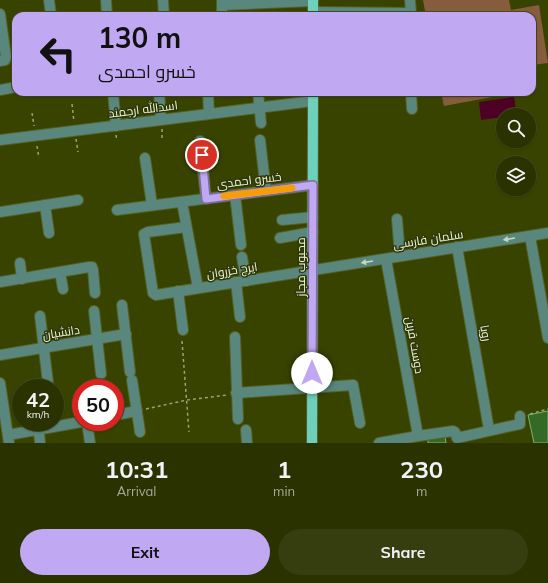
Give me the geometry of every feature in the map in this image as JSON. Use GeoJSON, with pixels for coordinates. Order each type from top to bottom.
{"type":"FeatureCollection","features":[{"type":"Feature","properties":{"kind":"main road"},"geometry":{"type":"LineString","coordinates":[[313,0],[313,12]]}},
{"type":"Feature","properties":{"kind":"main road","name":"محبوب مجاز"},"geometry":{"type":"LineString","coordinates":[[312,443],[313,96]]}},
{"type":"Feature","properties":{"kind":"street"},"geometry":{"type":"LineString","coordinates":[[49,0],[50,12]]}},
{"type":"Feature","properties":{"kind":"street"},"geometry":{"type":"LineString","coordinates":[[106,0],[107,12]]}},
{"type":"Feature","properties":{"kind":"street"},"geometry":{"type":"LineString","coordinates":[[163,0],[164,12]]}},
{"type":"Feature","properties":{"kind":"street"},"geometry":{"type":"LineString","coordinates":[[222,2],[313,0]]}},
{"type":"Feature","properties":{"kind":"street"},"geometry":{"type":"LineString","coordinates":[[410,0],[411,12]]}},
{"type":"Feature","properties":{"kind":"street"},"geometry":{"type":"LineString","coordinates":[[0,14],[6,57],[5,60],[0,61]]}},
{"type":"Feature","properties":{"kind":"street"},"geometry":{"type":"LineString","coordinates":[[0,90],[12,88]]}},
{"type":"Feature","properties":{"kind":"street"},"geometry":{"type":"LineString","coordinates":[[113,96],[116,126]]}},
{"type":"Feature","properties":{"kind":"street"},"geometry":{"type":"LineString","coordinates":[[159,96],[161,120]]}},
{"type":"Feature","properties":{"kind":"street"},"geometry":{"type":"LineString","coordinates":[[208,96],[209,114]]}},
{"type":"Feature","properties":{"kind":"street"},"geometry":{"type":"LineString","coordinates":[[258,96],[261,122]]}},
{"type":"Feature","properties":{"kind":"street","name":"اسدالله ارجمند"},"geometry":{"type":"LineString","coordinates":[[0,140],[260,108],[313,96]]}},
{"type":"Feature","properties":{"kind":"street"},"geometry":{"type":"LineString","coordinates":[[411,96],[412,109]]}},
{"type":"Feature","properties":{"kind":"street"},"geometry":{"type":"LineString","coordinates":[[260,140],[266,191]]}},
{"type":"Feature","properties":{"kind":"street"},"geometry":{"type":"LineString","coordinates":[[200,141],[206,199]]}},
{"type":"Feature","properties":{"kind":"street"},"geometry":{"type":"LineString","coordinates":[[145,158],[152,206]]}},
{"type":"Feature","properties":{"kind":"street","name":"خسرو احمدی"},"geometry":{"type":"LineString","coordinates":[[117,210],[313,185]]}},
{"type":"Feature","properties":{"kind":"street"},"geometry":{"type":"LineString","coordinates":[[64,192],[66,202]]}},
{"type":"Feature","properties":{"kind":"street"},"geometry":{"type":"LineString","coordinates":[[235,195],[240,245]]}},
{"type":"Feature","properties":{"kind":"street"},"geometry":{"type":"LineString","coordinates":[[0,212],[78,200]]}},
{"type":"Feature","properties":{"kind":"street"},"geometry":{"type":"LineString","coordinates":[[182,202],[198,288]]}},
{"type":"Feature","properties":{"kind":"street"},"geometry":{"type":"LineString","coordinates":[[45,205],[49,233]]}},
{"type":"Feature","properties":{"kind":"street"},"geometry":{"type":"LineString","coordinates":[[282,220],[313,216]]}},
{"type":"Feature","properties":{"kind":"street"},"geometry":{"type":"LineString","coordinates":[[397,219],[400,256]]}},
{"type":"Feature","properties":{"kind":"street","name":"ایرج خزروان"},"geometry":{"type":"LineString","coordinates":[[186,227],[148,232],[144,234],[153,293],[156,295],[313,270]]}},
{"type":"Feature","properties":{"kind":"street"},"geometry":{"type":"LineString","coordinates":[[280,238],[313,232]]}},
{"type":"Feature","properties":{"kind":"street","name":"سلمان فارسی"},"geometry":{"type":"LineString","coordinates":[[313,270],[548,233]]}},
{"type":"Feature","properties":{"kind":"street"},"geometry":{"type":"LineString","coordinates":[[530,236],[548,338]]}},
{"type":"Feature","properties":{"kind":"street","name":"رویا"},"geometry":{"type":"LineString","coordinates":[[457,247],[489,427]]}},
{"type":"Feature","properties":{"kind":"street"},"geometry":{"type":"LineString","coordinates":[[240,317],[242,257]]}},
{"type":"Feature","properties":{"kind":"street","name":"دوست قرین"},"geometry":{"type":"LineString","coordinates":[[386,259],[418,436]]}},
{"type":"Feature","properties":{"kind":"street"},"geometry":{"type":"LineString","coordinates":[[20,263],[22,279]]}},
{"type":"Feature","properties":{"kind":"street"},"geometry":{"type":"LineString","coordinates":[[0,282],[92,267],[95,293]]}},
{"type":"Feature","properties":{"kind":"street"},"geometry":{"type":"LineString","coordinates":[[60,272],[63,289]]}},
{"type":"Feature","properties":{"kind":"street"},"geometry":{"type":"LineString","coordinates":[[178,291],[183,330]]}},
{"type":"Feature","properties":{"kind":"street"},"geometry":{"type":"LineString","coordinates":[[122,305],[140,432]]}},
{"type":"Feature","properties":{"kind":"street"},"geometry":{"type":"LineString","coordinates":[[94,311],[100,374]]}},
{"type":"Feature","properties":{"kind":"street"},"geometry":{"type":"LineString","coordinates":[[40,316],[48,379]]}},
{"type":"Feature","properties":{"kind":"street","name":"دانشیان"},"geometry":{"type":"LineString","coordinates":[[0,355],[126,334]]}},
{"type":"Feature","properties":{"kind":"street"},"geometry":{"type":"LineString","coordinates":[[235,337],[238,419]]}},
{"type":"Feature","properties":{"kind":"street"},"geometry":{"type":"LineString","coordinates":[[0,383],[2,412],[8,439],[26,431]]}},
{"type":"Feature","properties":{"kind":"street"},"geometry":{"type":"LineString","coordinates":[[236,393],[353,385],[360,423]]}},
{"type":"Feature","properties":{"kind":"street"},"geometry":{"type":"LineString","coordinates":[[124,413],[137,411]]}},
{"type":"Feature","properties":{"kind":"street"},"geometry":{"type":"LineString","coordinates":[[379,443],[453,431],[455,432],[457,438],[489,427],[520,424],[520,416]]}},
{"type":"Feature","properties":{"kind":"street"},"geometry":{"type":"LineString","coordinates":[[246,430],[247,443]]}},
{"type":"Feature","properties":{"kind":"street"},"geometry":{"type":"LineString","coordinates":[[39,431],[40,443]]}},
{"type":"Feature","properties":{"kind":"street"},"geometry":{"type":"LineString","coordinates":[[88,431],[90,443]]}},
{"type":"Feature","properties":{"kind":"path"},"geometry":{"type":"LineString","coordinates":[[72,104],[78,152]]}},
{"type":"Feature","properties":{"kind":"path"},"geometry":{"type":"LineString","coordinates":[[32,113],[39,158]]}},
{"type":"Feature","properties":{"kind":"path"},"geometry":{"type":"LineString","coordinates":[[182,341],[189,432]]}},
{"type":"Feature","properties":{"kind":"path"},"geometry":{"type":"LineString","coordinates":[[137,411],[187,400],[236,393]]}},
{"type":"Feature","properties":{"kind":"path"},"geometry":{"type":"LineString","coordinates":[[520,416],[548,410]]}},
{"type":"Feature","properties":{"kind":"shaded area"},"geometry":{"type":"Polygon","coordinates":[[[423,0],[509,0],[511,10],[539,5],[548,63],[536,64],[536,12],[425,12],[423,0]]]}},
{"type":"Feature","properties":{"kind":"shaded area"},"geometry":{"type":"Polygon","coordinates":[[[442,96],[498,96],[444,106],[442,96]]]}},
{"type":"Feature","properties":{"kind":"shaded area"},"geometry":{"type":"Polygon","coordinates":[[[514,97],[516,108],[496,108],[496,118],[481,120],[479,102],[514,97]]]}},
{"type":"Feature","properties":{"kind":"building"},"geometry":{"type":"Polygon","coordinates":[[[548,411],[548,443],[534,443],[528,415],[548,411]]]}},
{"type":"Feature","properties":{"kind":"building"},"geometry":{"type":"Polygon","coordinates":[[[445,436],[446,443],[428,443],[428,440],[445,436]]]}},
{"type":"Feature","properties":{"kind":"slow traffic"},"geometry":{"type":"LineString","coordinates":[[224,196],[292,188]]}},
{"type":"Feature","properties":{"kind":"route"},"geometry":{"type":"LineString","coordinates":[[202,155],[206,199],[313,185],[312,373]]}}]}
